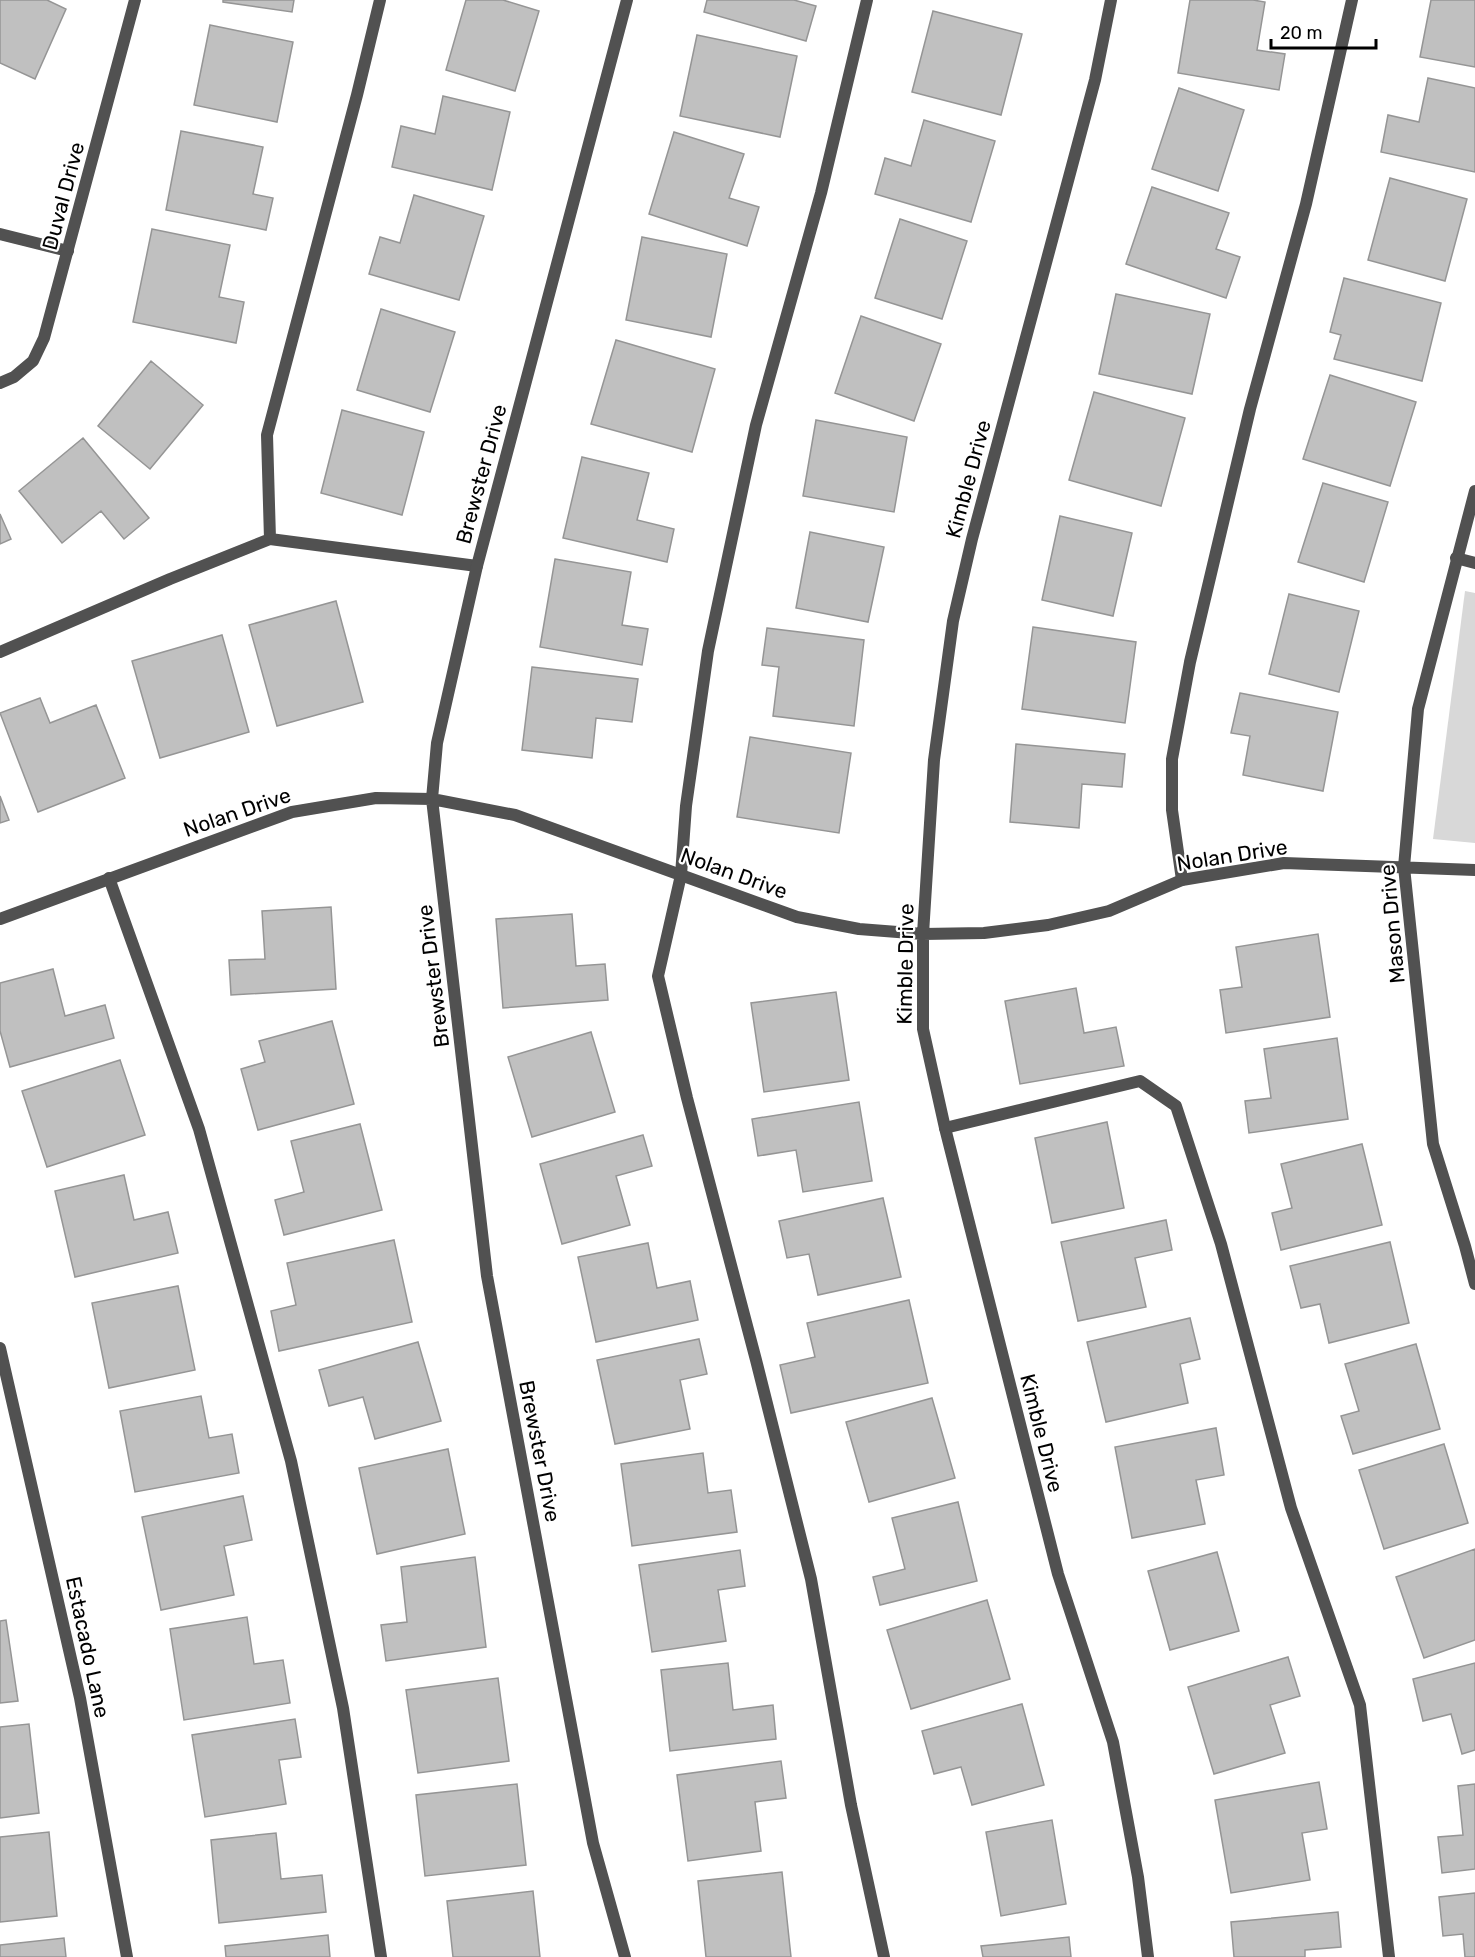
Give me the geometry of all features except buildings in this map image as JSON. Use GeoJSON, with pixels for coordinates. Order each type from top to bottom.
{"type":"FeatureCollection","features":[{"type":"Feature","properties":{"kind":"street","name":"Duval Drive"},"geometry":{"type":"LineString","coordinates":[[0,383],[14,377],[33,361],[44,338],[135,0]]}},
{"type":"Feature","properties":{"kind":"street"},"geometry":{"type":"LineString","coordinates":[[270,539],[267,435],[380,0]]}},
{"type":"Feature","properties":{"kind":"street","name":"Brewster Drive"},"geometry":{"type":"LineString","coordinates":[[625,1957],[593,1843],[487,1276],[432,800],[438,743],[477,566],[627,0]]}},
{"type":"Feature","properties":{"kind":"street"},"geometry":{"type":"LineString","coordinates":[[867,0],[821,193],[753,437],[708,651],[686,806],[681,875],[658,976],[687,1098],[811,1579],[851,1805],[884,1957]]}},
{"type":"Feature","properties":{"kind":"street","name":"Kimble Drive"},"geometry":{"type":"LineString","coordinates":[[1111,0],[1095,80],[975,527],[953,621],[934,759],[923,934],[923,1029],[945,1128],[1058,1574],[1113,1742],[1138,1877],[1148,1957]]}},
{"type":"Feature","properties":{"kind":"street"},"geometry":{"type":"LineString","coordinates":[[1182,880],[1172,810],[1172,759],[1190,662],[1250,409],[1306,204],[1352,0]]}},
{"type":"Feature","properties":{"kind":"street"},"geometry":{"type":"LineString","coordinates":[[0,234],[68,251]]}},
{"type":"Feature","properties":{"kind":"street","name":"Mason Drive"},"geometry":{"type":"LineString","coordinates":[[1475,491],[1418,709],[1404,867],[1433,1144],[1475,1284]]}},
{"type":"Feature","properties":{"kind":"street"},"geometry":{"type":"LineString","coordinates":[[0,652],[270,539],[477,566]]}},
{"type":"Feature","properties":{"kind":"street"},"geometry":{"type":"LineString","coordinates":[[1456,558],[1475,563]]}},
{"type":"Feature","properties":{"kind":"street","name":"Nolan Drive"},"geometry":{"type":"LineString","coordinates":[[0,919],[292,812],[376,798],[432,800],[515,815],[797,916],[859,929],[923,934],[984,933],[1048,925],[1109,911],[1182,880],[1284,863],[1475,870]]}},
{"type":"Feature","properties":{"kind":"street"},"geometry":{"type":"LineString","coordinates":[[109,878],[199,1129],[291,1461],[343,1708],[381,1957]]}},
{"type":"Feature","properties":{"kind":"street"},"geometry":{"type":"LineString","coordinates":[[945,1128],[1140,1081],[1176,1106],[1221,1244],[1291,1508],[1360,1705],[1389,1957]]}},
{"type":"Feature","properties":{"kind":"street","name":"Estacado Lane"},"geometry":{"type":"LineString","coordinates":[[0,1348],[80,1698],[127,1957]]}},
{"type":"Feature","properties":{"kind":"shaded area"},"geometry":{"type":"Polygon","coordinates":[[[1465,591],[1475,593],[1475,843],[1433,839],[1465,591]]]}}]}
